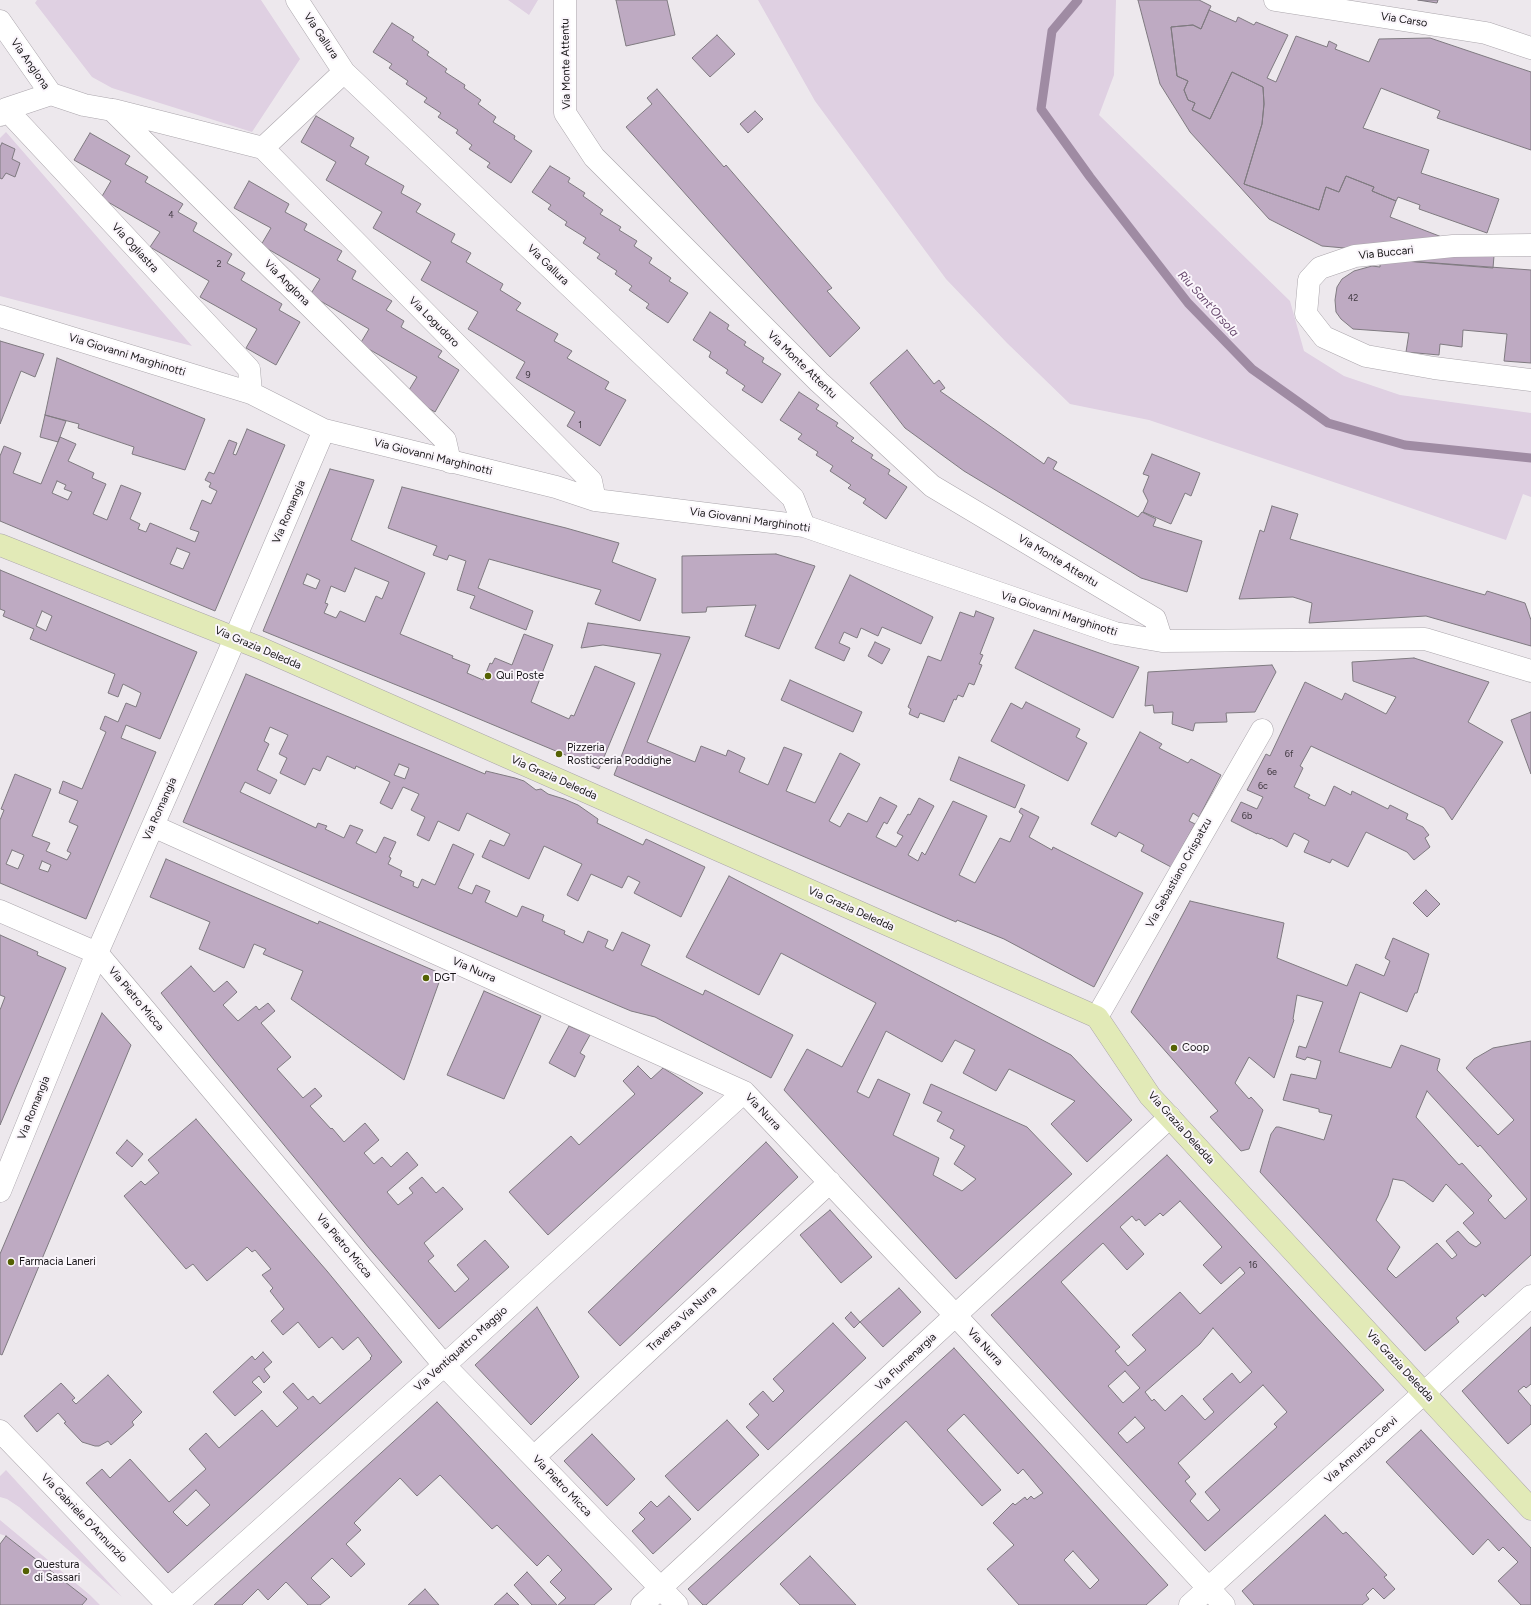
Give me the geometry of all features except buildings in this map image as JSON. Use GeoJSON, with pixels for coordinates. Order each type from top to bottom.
{"type":"FeatureCollection","features":[{"type":"Feature","properties":{"kind":"street","name":"Via Gallura"},"geometry":{"type":"LineString","coordinates":[[297,0],[344,72],[793,498],[804,526]]}},
{"type":"Feature","properties":{"kind":"street","name":"Via Monte Attentu"},"geometry":{"type":"LineString","coordinates":[[565,0],[565,113],[594,157],[819,382],[932,486],[1155,619],[1162,641]]}},
{"type":"Feature","properties":{"kind":"street","name":"Via Carso"},"geometry":{"type":"LineString","coordinates":[[1275,0],[1486,33],[1531,48]]}},
{"type":"Feature","properties":{"kind":"street","name":"Via Anglona"},"geometry":{"type":"LineString","coordinates":[[0,21],[51,94],[84,105],[112,110],[263,148]]}},
{"type":"Feature","properties":{"kind":"street"},"geometry":{"type":"LineString","coordinates":[[263,148],[344,72]]}},
{"type":"Feature","properties":{"kind":"street","name":"Via Ogliastra"},"geometry":{"type":"LineString","coordinates":[[51,94],[3,112],[249,369],[251,393]]}},
{"type":"Feature","properties":{"kind":"street","name":"Via Anglona"},"geometry":{"type":"LineString","coordinates":[[112,110],[445,440],[450,462]]}},
{"type":"Feature","properties":{"kind":"street","name":"Via Logudoro"},"geometry":{"type":"LineString","coordinates":[[263,148],[591,481],[595,500]]}},
{"type":"Feature","properties":{"kind":"street","name":"Via Buccari"},"geometry":{"type":"LineString","coordinates":[[1531,245],[1453,246],[1355,256],[1320,268],[1309,280],[1306,314],[1324,337],[1366,356],[1434,368],[1531,380]]}},
{"type":"Feature","properties":{"kind":"street","name":"Via Giovanni Marghinotti"},"geometry":{"type":"LineString","coordinates":[[0,316],[251,393],[324,430],[556,487],[595,500],[804,526],[1114,633],[1162,641],[1425,639],[1531,671]]}},
{"type":"Feature","properties":{"kind":"street","name":"Via Romangia"},"geometry":{"type":"LineString","coordinates":[[0,1190],[97,953],[236,638],[324,430]]}},
{"type":"Feature","properties":{"kind":"street","name":"Via Grazia Deledda"},"geometry":{"type":"LineString","coordinates":[[0,545],[236,638],[1097,1017],[1150,1096],[1531,1509]]}},
{"type":"Feature","properties":{"kind":"street","name":"Via Sebastiano Crispatzu"},"geometry":{"type":"LineString","coordinates":[[1097,1017],[1262,730]]}},
{"type":"Feature","properties":{"kind":"street","name":"Via Nurra"},"geometry":{"type":"LineString","coordinates":[[153,826],[744,1092],[956,1316],[1224,1605]]}},
{"type":"Feature","properties":{"kind":"street","name":"Via Pietro Micca"},"geometry":{"type":"LineString","coordinates":[[0,911],[97,953],[444,1365],[678,1605]]}},
{"type":"Feature","properties":{"kind":"street","name":"Via Ventiquattro Maggio"},"geometry":{"type":"LineString","coordinates":[[176,1605],[444,1365],[744,1092]]}},
{"type":"Feature","properties":{"kind":"street","name":"Via Flumenargia"},"geometry":{"type":"LineString","coordinates":[[642,1605],[1170,1117]]}},
{"type":"Feature","properties":{"kind":"street","name":"Traversa Via Nurra"},"geometry":{"type":"LineString","coordinates":[[534,1457],[830,1182]]}},
{"type":"Feature","properties":{"kind":"street","name":"Via Annunzio Cervi"},"geometry":{"type":"LineString","coordinates":[[1190,1605],[1531,1296]]}},
{"type":"Feature","properties":{"kind":"street","name":"Via Gabriele D'Annunzio"},"geometry":{"type":"LineString","coordinates":[[1,1433],[168,1605]]}},
{"type":"Feature","properties":{"kind":"shaded area"},"geometry":{"type":"Polygon","coordinates":[[[37,0],[261,0],[300,59],[252,132],[112,88],[92,77],[35,3],[37,0]]]}},
{"type":"Feature","properties":{"kind":"shaded area"},"geometry":{"type":"Polygon","coordinates":[[[508,0],[538,0],[529,15],[508,0]]]}},
{"type":"Feature","properties":{"kind":"shaded area"},"geometry":{"type":"Polygon","coordinates":[[[758,0],[1116,0],[1114,75],[1099,115],[1290,301],[1304,351],[1344,376],[1400,395],[1531,413],[1531,497],[1523,494],[1506,540],[1149,420],[1070,404],[1007,343],[946,279],[815,101],[758,0]]]}},
{"type":"Feature","properties":{"kind":"shaded area"},"geometry":{"type":"Polygon","coordinates":[[[6,132],[192,346],[0,296],[0,138],[6,132]]]}},
{"type":"Feature","properties":{"kind":"shaded area"},"geometry":{"type":"Polygon","coordinates":[[[6,1470],[122,1597],[19,1507],[7,1499],[0,1497],[0,1476],[6,1470]]]}},
{"type":"Feature","properties":{"kind":"shaded area"},"geometry":{"type":"Polygon","coordinates":[[[0,1520],[100,1605],[82,1605],[86,1598],[6,1536],[0,1534],[0,1520]]]}},
{"type":"Feature","properties":{"kind":"waterway","name":"Riu Sant'Orsola"},"geometry":{"type":"LineString","coordinates":[[1078,0],[1052,31],[1041,109],[1090,177],[1188,303],[1252,369],[1328,423],[1405,445],[1531,458]]}},
{"type":"Feature","properties":{"kind":"place","name":"Qui Poste"},"geometry":{"type":"Point","coordinates":[488,676]}},
{"type":"Feature","properties":{"kind":"place","name":"Pizzeria Rosticceria Poddighe"},"geometry":{"type":"Point","coordinates":[559,754]}},
{"type":"Feature","properties":{"kind":"place","name":"DGT"},"geometry":{"type":"Point","coordinates":[426,978]}},
{"type":"Feature","properties":{"kind":"place","name":"Coop"},"geometry":{"type":"Point","coordinates":[1174,1048]}},
{"type":"Feature","properties":{"kind":"place","name":"Farmacia Laneri"},"geometry":{"type":"Point","coordinates":[11,1262]}},
{"type":"Feature","properties":{"kind":"place","name":"Questura di Sassari"},"geometry":{"type":"Point","coordinates":[26,1571]}}]}
